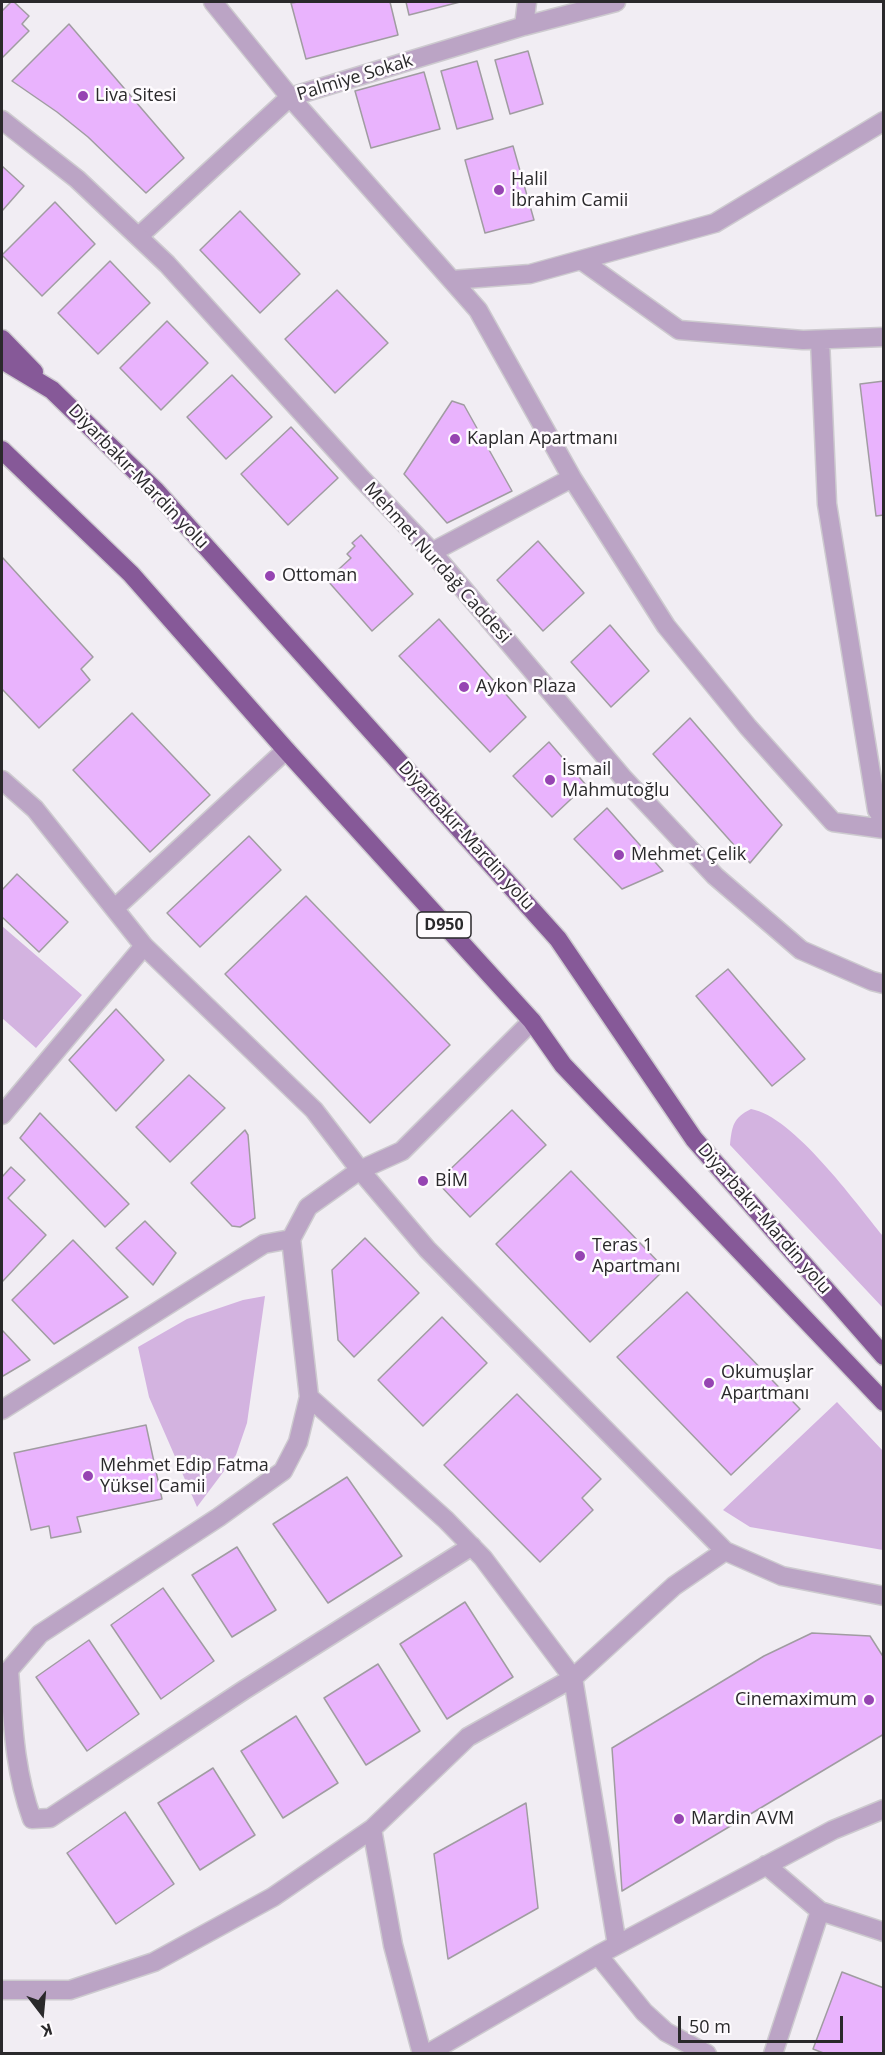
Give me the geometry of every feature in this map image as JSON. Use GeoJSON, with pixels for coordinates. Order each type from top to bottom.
{"type":"FeatureCollection","features":[{"type":"Feature","properties":{"kind":"highway"},"geometry":{"type":"LineString","coordinates":[[2,339],[52,390]]}},
{"type":"Feature","properties":{"kind":"highway","name":"Diyarbakır-Mardin yolu"},"geometry":{"type":"LineString","coordinates":[[2,360],[52,390],[156,490],[558,939],[694,1139],[884,1356]]}},
{"type":"Feature","properties":{"kind":"highway","name":"Diyarbakır-Mardin yolu"},"geometry":{"type":"LineString","coordinates":[[2,450],[132,574],[286,750],[532,1021],[562,1065],[884,1402]]}},
{"type":"Feature","properties":{"kind":"street"},"geometry":{"type":"LineString","coordinates":[[213,2],[290,98],[478,310],[572,478],[666,626],[756,735],[833,822],[884,829]]}},
{"type":"Feature","properties":{"kind":"street"},"geometry":{"type":"LineString","coordinates":[[524,26],[527,2]]}},
{"type":"Feature","properties":{"kind":"street","name":"Palmiye Sokak"},"geometry":{"type":"LineString","coordinates":[[139,236],[290,98],[524,26],[616,2]]}},
{"type":"Feature","properties":{"kind":"street","name":"Mehmet Nurdağ Caddesi"},"geometry":{"type":"LineString","coordinates":[[2,120],[77,179],[167,264],[361,478],[432,552],[624,779],[715,876],[801,950],[884,984]]}},
{"type":"Feature","properties":{"kind":"street"},"geometry":{"type":"LineString","coordinates":[[452,280],[530,274],[716,223],[884,121]]}},
{"type":"Feature","properties":{"kind":"street"},"geometry":{"type":"LineString","coordinates":[[581,260],[679,330],[803,340],[884,337]]}},
{"type":"Feature","properties":{"kind":"street"},"geometry":{"type":"LineString","coordinates":[[820,340],[827,504],[877,810],[884,821]]}},
{"type":"Feature","properties":{"kind":"street"},"geometry":{"type":"LineString","coordinates":[[432,552],[572,478]]}},
{"type":"Feature","properties":{"kind":"street"},"geometry":{"type":"LineString","coordinates":[[115,908],[286,750]]}},
{"type":"Feature","properties":{"kind":"street"},"geometry":{"type":"LineString","coordinates":[[2,780],[35,809],[144,946],[314,1110],[360,1170],[427,1249],[725,1551],[782,1576],[884,1596]]}},
{"type":"Feature","properties":{"kind":"street"},"geometry":{"type":"LineString","coordinates":[[2,1115],[144,946]]}},
{"type":"Feature","properties":{"kind":"street"},"geometry":{"type":"LineString","coordinates":[[472,1546],[244,1689],[50,1818],[32,1819],[22,1790],[4,1665],[40,1634],[219,1517],[282,1471],[298,1442],[309,1397],[291,1239],[308,1207],[360,1170],[402,1151],[532,1021]]}},
{"type":"Feature","properties":{"kind":"street"},"geometry":{"type":"LineString","coordinates":[[2,1410],[264,1244],[291,1239]]}},
{"type":"Feature","properties":{"kind":"street"},"geometry":{"type":"LineString","coordinates":[[309,1397],[472,1546],[573,1678],[617,1946]]}},
{"type":"Feature","properties":{"kind":"street"},"geometry":{"type":"LineString","coordinates":[[2,1990],[70,1990],[154,1962],[273,1897],[372,1829],[468,1737],[573,1678],[674,1586],[725,1551]]}},
{"type":"Feature","properties":{"kind":"street"},"geometry":{"type":"LineString","coordinates":[[427,2054],[598,1955],[833,1830],[884,1809]]}},
{"type":"Feature","properties":{"kind":"street"},"geometry":{"type":"LineString","coordinates":[[372,1829],[393,1945],[422,2054]]}},
{"type":"Feature","properties":{"kind":"street"},"geometry":{"type":"LineString","coordinates":[[766,1865],[820,1911],[884,1932]]}},
{"type":"Feature","properties":{"kind":"street"},"geometry":{"type":"LineString","coordinates":[[773,2054],[820,1911]]}},
{"type":"Feature","properties":{"kind":"street"},"geometry":{"type":"LineString","coordinates":[[598,1955],[644,2012],[666,2032],[707,2054]]}},
{"type":"Feature","properties":{"kind":"shaded area"},"geometry":{"type":"Polygon","coordinates":[[[2,926],[82,995],[36,1048],[2,1018],[2,926]]]}},
{"type":"Feature","properties":{"kind":"shaded area"},"geometry":{"type":"Polygon","coordinates":[[[751,1109],[768,1115],[804,1143],[883,1236],[883,1308],[730,1145],[734,1123],[751,1109]]]}},
{"type":"Feature","properties":{"kind":"shaded area"},"geometry":{"type":"Polygon","coordinates":[[[265,1296],[247,1423],[236,1455],[197,1507],[149,1397],[138,1347],[187,1319],[243,1300],[265,1296]]]}},
{"type":"Feature","properties":{"kind":"shaded area"},"geometry":{"type":"Polygon","coordinates":[[[837,1402],[883,1451],[883,1550],[750,1527],[723,1510],[837,1402]]]}},
{"type":"Feature","properties":{"kind":"building"},"geometry":{"type":"Polygon","coordinates":[[[14,2],[29,16],[22,24],[29,31],[2,58],[2,11],[14,2]]]}},
{"type":"Feature","properties":{"kind":"building"},"geometry":{"type":"Polygon","coordinates":[[[390,2],[398,35],[306,59],[291,3],[390,2]]]}},
{"type":"Feature","properties":{"kind":"building"},"geometry":{"type":"Polygon","coordinates":[[[406,2],[460,2],[409,15],[406,2]]]}},
{"type":"Feature","properties":{"kind":"building","name":"Liva Sitesi"},"geometry":{"type":"Polygon","coordinates":[[[69,24],[184,158],[146,193],[88,137],[12,81],[69,24]]]}},
{"type":"Feature","properties":{"kind":"building"},"geometry":{"type":"Polygon","coordinates":[[[528,51],[543,104],[510,114],[495,60],[528,51]]]}},
{"type":"Feature","properties":{"kind":"building"},"geometry":{"type":"Polygon","coordinates":[[[477,61],[493,119],[457,129],[441,71],[477,61]]]}},
{"type":"Feature","properties":{"kind":"building"},"geometry":{"type":"Polygon","coordinates":[[[424,72],[440,129],[371,148],[355,91],[424,72]]]}},
{"type":"Feature","properties":{"kind":"building","name":"Halil İbrahim Camii"},"geometry":{"type":"Polygon","coordinates":[[[513,146],[534,220],[485,233],[465,160],[513,146]]]}},
{"type":"Feature","properties":{"kind":"building"},"geometry":{"type":"Polygon","coordinates":[[[2,166],[24,186],[2,211],[2,166]]]}},
{"type":"Feature","properties":{"kind":"building"},"geometry":{"type":"Polygon","coordinates":[[[55,202],[95,244],[42,296],[2,255],[55,202]]]}},
{"type":"Feature","properties":{"kind":"building"},"geometry":{"type":"Polygon","coordinates":[[[240,211],[300,274],[260,313],[200,250],[240,211]]]}},
{"type":"Feature","properties":{"kind":"building"},"geometry":{"type":"Polygon","coordinates":[[[110,261],[150,303],[98,354],[58,313],[110,261]]]}},
{"type":"Feature","properties":{"kind":"building"},"geometry":{"type":"Polygon","coordinates":[[[337,290],[388,343],[335,393],[285,339],[337,290]]]}},
{"type":"Feature","properties":{"kind":"building"},"geometry":{"type":"Polygon","coordinates":[[[167,321],[208,363],[161,410],[120,368],[167,321]]]}},
{"type":"Feature","properties":{"kind":"building"},"geometry":{"type":"Polygon","coordinates":[[[232,375],[272,417],[226,459],[187,417],[232,375]]]}},
{"type":"Feature","properties":{"kind":"building"},"geometry":{"type":"Polygon","coordinates":[[[884,381],[884,515],[876,516],[860,384],[884,381]]]}},
{"type":"Feature","properties":{"kind":"building","name":"Kaplan Apartmanı"},"geometry":{"type":"Polygon","coordinates":[[[452,401],[464,405],[512,491],[447,523],[404,474],[452,401]]]}},
{"type":"Feature","properties":{"kind":"building"},"geometry":{"type":"Polygon","coordinates":[[[291,427],[338,478],[288,525],[241,474],[291,427]]]}},
{"type":"Feature","properties":{"kind":"building"},"geometry":{"type":"Polygon","coordinates":[[[361,535],[413,594],[372,631],[327,580],[351,558],[347,554],[355,546],[352,543],[361,535]]]}},
{"type":"Feature","properties":{"kind":"building"},"geometry":{"type":"Polygon","coordinates":[[[538,541],[584,593],[543,631],[497,580],[538,541]]]}},
{"type":"Feature","properties":{"kind":"building"},"geometry":{"type":"Polygon","coordinates":[[[2,557],[93,657],[81,669],[90,680],[39,728],[2,689],[2,557]]]}},
{"type":"Feature","properties":{"kind":"building","name":"Aykon Plaza"},"geometry":{"type":"Polygon","coordinates":[[[439,619],[526,717],[490,752],[399,656],[439,619]]]}},
{"type":"Feature","properties":{"kind":"building"},"geometry":{"type":"Polygon","coordinates":[[[610,625],[649,671],[611,707],[571,662],[610,625]]]}},
{"type":"Feature","properties":{"kind":"building"},"geometry":{"type":"Polygon","coordinates":[[[132,713],[210,795],[150,852],[73,770],[132,713]]]}},
{"type":"Feature","properties":{"kind":"building"},"geometry":{"type":"Polygon","coordinates":[[[690,718],[782,825],[750,863],[653,754],[690,718]]]}},
{"type":"Feature","properties":{"kind":"building","name":"İsmail Mahmutoğlu"},"geometry":{"type":"Polygon","coordinates":[[[549,742],[586,785],[552,817],[513,776],[549,742]]]}},
{"type":"Feature","properties":{"kind":"building","name":"Mehmet Çelik"},"geometry":{"type":"Polygon","coordinates":[[[607,808],[663,871],[622,889],[574,839],[607,808]]]}},
{"type":"Feature","properties":{"kind":"building"},"geometry":{"type":"Polygon","coordinates":[[[249,836],[281,870],[200,947],[167,913],[249,836]]]}},
{"type":"Feature","properties":{"kind":"building"},"geometry":{"type":"Polygon","coordinates":[[[17,874],[68,922],[39,952],[2,917],[2,890],[17,874]]]}},
{"type":"Feature","properties":{"kind":"building"},"geometry":{"type":"Polygon","coordinates":[[[306,896],[450,1045],[370,1123],[225,974],[306,896]]]}},
{"type":"Feature","properties":{"kind":"building"},"geometry":{"type":"Polygon","coordinates":[[[728,969],[805,1059],[772,1086],[696,996],[728,969]]]}},
{"type":"Feature","properties":{"kind":"building"},"geometry":{"type":"Polygon","coordinates":[[[116,1009],[164,1060],[116,1111],[69,1060],[116,1009]]]}},
{"type":"Feature","properties":{"kind":"building"},"geometry":{"type":"Polygon","coordinates":[[[189,1075],[225,1108],[170,1162],[136,1127],[189,1075]]]}},
{"type":"Feature","properties":{"kind":"building"},"geometry":{"type":"Polygon","coordinates":[[[512,1110],[546,1145],[470,1217],[437,1182],[512,1110]]]}},
{"type":"Feature","properties":{"kind":"building"},"geometry":{"type":"Polygon","coordinates":[[[40,1113],[129,1204],[105,1227],[20,1138],[40,1113]]]}},
{"type":"Feature","properties":{"kind":"building"},"geometry":{"type":"Polygon","coordinates":[[[245,1130],[248,1135],[255,1218],[240,1227],[232,1226],[191,1183],[245,1130]]]}},
{"type":"Feature","properties":{"kind":"building"},"geometry":{"type":"Polygon","coordinates":[[[11,1167],[25,1180],[8,1198],[46,1235],[2,1282],[2,1177],[11,1167]]]}},
{"type":"Feature","properties":{"kind":"building","name":"Teras 1 Apartmanı"},"geometry":{"type":"Polygon","coordinates":[[[571,1171],[665,1269],[590,1342],[496,1244],[571,1171]]]}},
{"type":"Feature","properties":{"kind":"building"},"geometry":{"type":"Polygon","coordinates":[[[145,1221],[176,1253],[153,1285],[116,1248],[145,1221]]]}},
{"type":"Feature","properties":{"kind":"building"},"geometry":{"type":"Polygon","coordinates":[[[365,1238],[419,1293],[354,1357],[338,1340],[332,1270],[365,1238]]]}},
{"type":"Feature","properties":{"kind":"building"},"geometry":{"type":"Polygon","coordinates":[[[73,1240],[128,1297],[54,1344],[12,1300],[73,1240]]]}},
{"type":"Feature","properties":{"kind":"building","name":"Okumuşlar Apartmanı"},"geometry":{"type":"Polygon","coordinates":[[[687,1292],[800,1409],[731,1475],[617,1357],[687,1292]]]}},
{"type":"Feature","properties":{"kind":"building"},"geometry":{"type":"Polygon","coordinates":[[[442,1317],[487,1363],[423,1426],[378,1380],[442,1317]]]}},
{"type":"Feature","properties":{"kind":"building"},"geometry":{"type":"Polygon","coordinates":[[[2,1330],[30,1360],[3,1376],[2,1375],[2,1330]]]}},
{"type":"Feature","properties":{"kind":"building"},"geometry":{"type":"Polygon","coordinates":[[[517,1394],[601,1479],[582,1498],[593,1510],[540,1562],[444,1465],[517,1394]]]}},
{"type":"Feature","properties":{"kind":"building","name":"Mehmet Edip Fatma Yüksel Camii"},"geometry":{"type":"Polygon","coordinates":[[[146,1425],[162,1499],[77,1517],[81,1532],[51,1538],[49,1526],[31,1530],[14,1453],[146,1425]]]}},
{"type":"Feature","properties":{"kind":"building"},"geometry":{"type":"Polygon","coordinates":[[[347,1477],[402,1556],[328,1603],[273,1524],[347,1477]]]}},
{"type":"Feature","properties":{"kind":"building"},"geometry":{"type":"Polygon","coordinates":[[[237,1547],[276,1610],[232,1637],[192,1575],[237,1547]]]}},
{"type":"Feature","properties":{"kind":"building"},"geometry":{"type":"Polygon","coordinates":[[[163,1588],[214,1661],[161,1699],[111,1625],[163,1588]]]}},
{"type":"Feature","properties":{"kind":"building"},"geometry":{"type":"Polygon","coordinates":[[[465,1602],[513,1677],[447,1719],[400,1644],[465,1602]]]}},
{"type":"Feature","properties":{"kind":"building","name":"Mardin AVM"},"geometry":{"type":"Polygon","coordinates":[[[812,1633],[870,1636],[884,1658],[884,1734],[622,1891],[612,1748],[764,1656],[812,1633]]]}},
{"type":"Feature","properties":{"kind":"building"},"geometry":{"type":"Polygon","coordinates":[[[89,1640],[139,1714],[87,1751],[36,1677],[89,1640]]]}},
{"type":"Feature","properties":{"kind":"building"},"geometry":{"type":"Polygon","coordinates":[[[378,1664],[420,1731],[366,1765],[324,1698],[378,1664]]]}},
{"type":"Feature","properties":{"kind":"building"},"geometry":{"type":"Polygon","coordinates":[[[296,1716],[338,1783],[283,1818],[241,1751],[296,1716]]]}},
{"type":"Feature","properties":{"kind":"building"},"geometry":{"type":"Polygon","coordinates":[[[213,1768],[255,1835],[200,1870],[158,1803],[213,1768]]]}},
{"type":"Feature","properties":{"kind":"building"},"geometry":{"type":"Polygon","coordinates":[[[526,1803],[538,1908],[448,1959],[434,1854],[526,1803]]]}},
{"type":"Feature","properties":{"kind":"building"},"geometry":{"type":"Polygon","coordinates":[[[125,1812],[174,1884],[116,1924],[67,1853],[125,1812]]]}},
{"type":"Feature","properties":{"kind":"building"},"geometry":{"type":"Polygon","coordinates":[[[842,1972],[884,1988],[884,2054],[826,2054],[813,2049],[842,1972]]]}},
{"type":"Feature","properties":{"kind":"place","name":"Liva Sitesi"},"geometry":{"type":"Point","coordinates":[83,96]}},
{"type":"Feature","properties":{"kind":"place","name":"Halil İbrahim Camii"},"geometry":{"type":"Point","coordinates":[499,190]}},
{"type":"Feature","properties":{"kind":"place","name":"Kaplan Apartmanı"},"geometry":{"type":"Point","coordinates":[455,439]}},
{"type":"Feature","properties":{"kind":"place","name":"Ottoman"},"geometry":{"type":"Point","coordinates":[270,576]}},
{"type":"Feature","properties":{"kind":"place","name":"Aykon Plaza"},"geometry":{"type":"Point","coordinates":[464,687]}},
{"type":"Feature","properties":{"kind":"place","name":"İsmail Mahmutoğlu"},"geometry":{"type":"Point","coordinates":[550,780]}},
{"type":"Feature","properties":{"kind":"place","name":"Mehmet Çelik"},"geometry":{"type":"Point","coordinates":[619,855]}},
{"type":"Feature","properties":{"kind":"place","name":"BİM"},"geometry":{"type":"Point","coordinates":[423,1181]}},
{"type":"Feature","properties":{"kind":"place","name":"Teras 1 Apartmanı"},"geometry":{"type":"Point","coordinates":[580,1256]}},
{"type":"Feature","properties":{"kind":"place","name":"Okumuşlar Apartmanı"},"geometry":{"type":"Point","coordinates":[709,1383]}},
{"type":"Feature","properties":{"kind":"place","name":"Mehmet Edip Fatma Yüksel Camii"},"geometry":{"type":"Point","coordinates":[88,1476]}},
{"type":"Feature","properties":{"kind":"place","name":"Cinemaximum"},"geometry":{"type":"Point","coordinates":[869,1700]}},
{"type":"Feature","properties":{"kind":"place","name":"Mardin AVM"},"geometry":{"type":"Point","coordinates":[679,1819]}}]}
